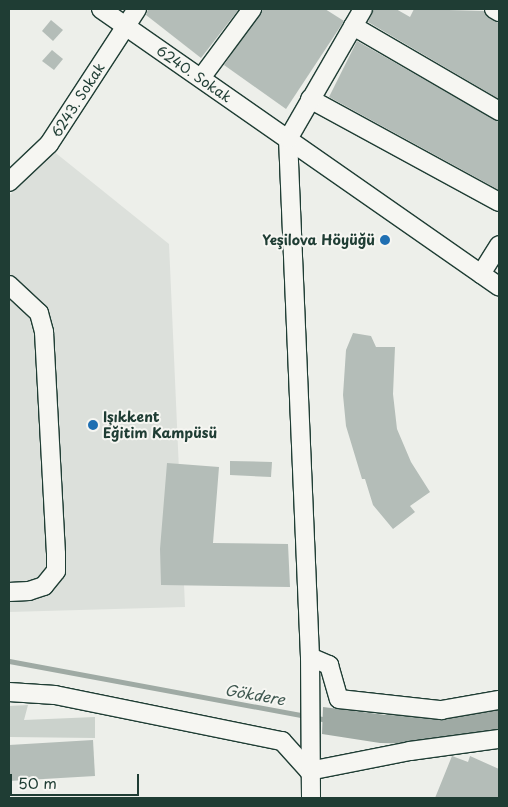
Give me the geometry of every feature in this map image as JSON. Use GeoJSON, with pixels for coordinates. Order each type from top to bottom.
{"type":"FeatureCollection","features":[{"type":"Feature","properties":{"kind":"street","name":"6240. Sokak"},"geometry":{"type":"LineString","coordinates":[[101,9],[499,287]]}},
{"type":"Feature","properties":{"kind":"street","name":"6243. Sokak"},"geometry":{"type":"LineString","coordinates":[[9,182],[49,144],[137,9]]}},
{"type":"Feature","properties":{"kind":"street"},"geometry":{"type":"LineString","coordinates":[[201,78],[252,9]]}},
{"type":"Feature","properties":{"kind":"street"},"geometry":{"type":"LineString","coordinates":[[311,798],[309,771],[310,657],[288,139],[363,9]]}},
{"type":"Feature","properties":{"kind":"street"},"geometry":{"type":"LineString","coordinates":[[494,9],[499,12]]}},
{"type":"Feature","properties":{"kind":"street"},"geometry":{"type":"LineString","coordinates":[[353,26],[499,111]]}},
{"type":"Feature","properties":{"kind":"street"},"geometry":{"type":"LineString","coordinates":[[310,99],[499,202]]}},
{"type":"Feature","properties":{"kind":"street"},"geometry":{"type":"LineString","coordinates":[[481,274],[499,245]]}},
{"type":"Feature","properties":{"kind":"street"},"geometry":{"type":"LineString","coordinates":[[9,285],[39,313],[44,332],[56,571],[44,586],[29,591],[9,592]]}},
{"type":"Feature","properties":{"kind":"street"},"geometry":{"type":"LineString","coordinates":[[310,657],[329,665],[339,699],[441,710],[499,700]]}},
{"type":"Feature","properties":{"kind":"street"},"geometry":{"type":"LineString","coordinates":[[9,692],[55,695],[282,741],[309,771]]}},
{"type":"Feature","properties":{"kind":"street"},"geometry":{"type":"LineString","coordinates":[[309,771],[410,751],[499,739]]}},
{"type":"Feature","properties":{"kind":"shaded area","name":"Işıkkent Eğitim Kampüsü"},"geometry":{"type":"Polygon","coordinates":[[[52,150],[169,244],[185,607],[9,612],[9,196],[52,150]]]}},
{"type":"Feature","properties":{"kind":"shaded area"},"geometry":{"type":"Polygon","coordinates":[[[28,705],[24,720],[95,717],[95,738],[9,737],[9,706],[28,705]]]}},
{"type":"Feature","properties":{"kind":"shaded area"},"geometry":{"type":"Polygon","coordinates":[[[323,707],[386,715],[444,716],[499,707],[499,733],[431,744],[380,743],[322,734],[323,707]]]}},
{"type":"Feature","properties":{"kind":"building"},"geometry":{"type":"Polygon","coordinates":[[[148,9],[239,9],[201,58],[146,15],[148,9]]]}},
{"type":"Feature","properties":{"kind":"building"},"geometry":{"type":"Polygon","coordinates":[[[262,9],[325,9],[344,21],[286,109],[224,65],[262,9]]]}},
{"type":"Feature","properties":{"kind":"building"},"geometry":{"type":"Polygon","coordinates":[[[374,9],[396,9],[410,17],[414,9],[484,11],[489,18],[499,23],[499,99],[368,22],[374,9]]]}},
{"type":"Feature","properties":{"kind":"building"},"geometry":{"type":"Polygon","coordinates":[[[51,20],[63,30],[53,41],[42,31],[51,20]]]}},
{"type":"Feature","properties":{"kind":"building"},"geometry":{"type":"Polygon","coordinates":[[[357,41],[499,122],[499,190],[329,97],[357,41]]]}},
{"type":"Feature","properties":{"kind":"building"},"geometry":{"type":"Polygon","coordinates":[[[52,50],[63,59],[54,70],[42,61],[52,50]]]}},
{"type":"Feature","properties":{"kind":"building"},"geometry":{"type":"Polygon","coordinates":[[[353,333],[371,336],[376,347],[395,347],[393,394],[397,429],[411,462],[430,492],[410,506],[415,512],[393,529],[373,505],[365,479],[362,479],[346,426],[343,395],[346,350],[353,333]]]}},
{"type":"Feature","properties":{"kind":"building"},"geometry":{"type":"Polygon","coordinates":[[[230,461],[272,462],[271,477],[230,475],[230,461]]]}},
{"type":"Feature","properties":{"kind":"building"},"geometry":{"type":"Polygon","coordinates":[[[167,463],[219,467],[213,543],[288,544],[290,587],[161,585],[160,549],[167,463]]]}},
{"type":"Feature","properties":{"kind":"building"},"geometry":{"type":"Polygon","coordinates":[[[93,740],[95,776],[9,781],[9,745],[93,740]]]}},
{"type":"Feature","properties":{"kind":"building"},"geometry":{"type":"Polygon","coordinates":[[[452,756],[468,762],[470,756],[499,769],[499,798],[435,798],[452,756]]]}},
{"type":"Feature","properties":{"kind":"waterway","name":"Gökdere"},"geometry":{"type":"LineString","coordinates":[[9,661],[328,720]]}},
{"type":"Feature","properties":{"kind":"place","name":"Yeşilova Höyüğü"},"geometry":{"type":"Point","coordinates":[385,240]}},
{"type":"Feature","properties":{"kind":"place","name":"Işıkkent Eğitim Kampüsü"},"geometry":{"type":"Point","coordinates":[93,425]}}]}
